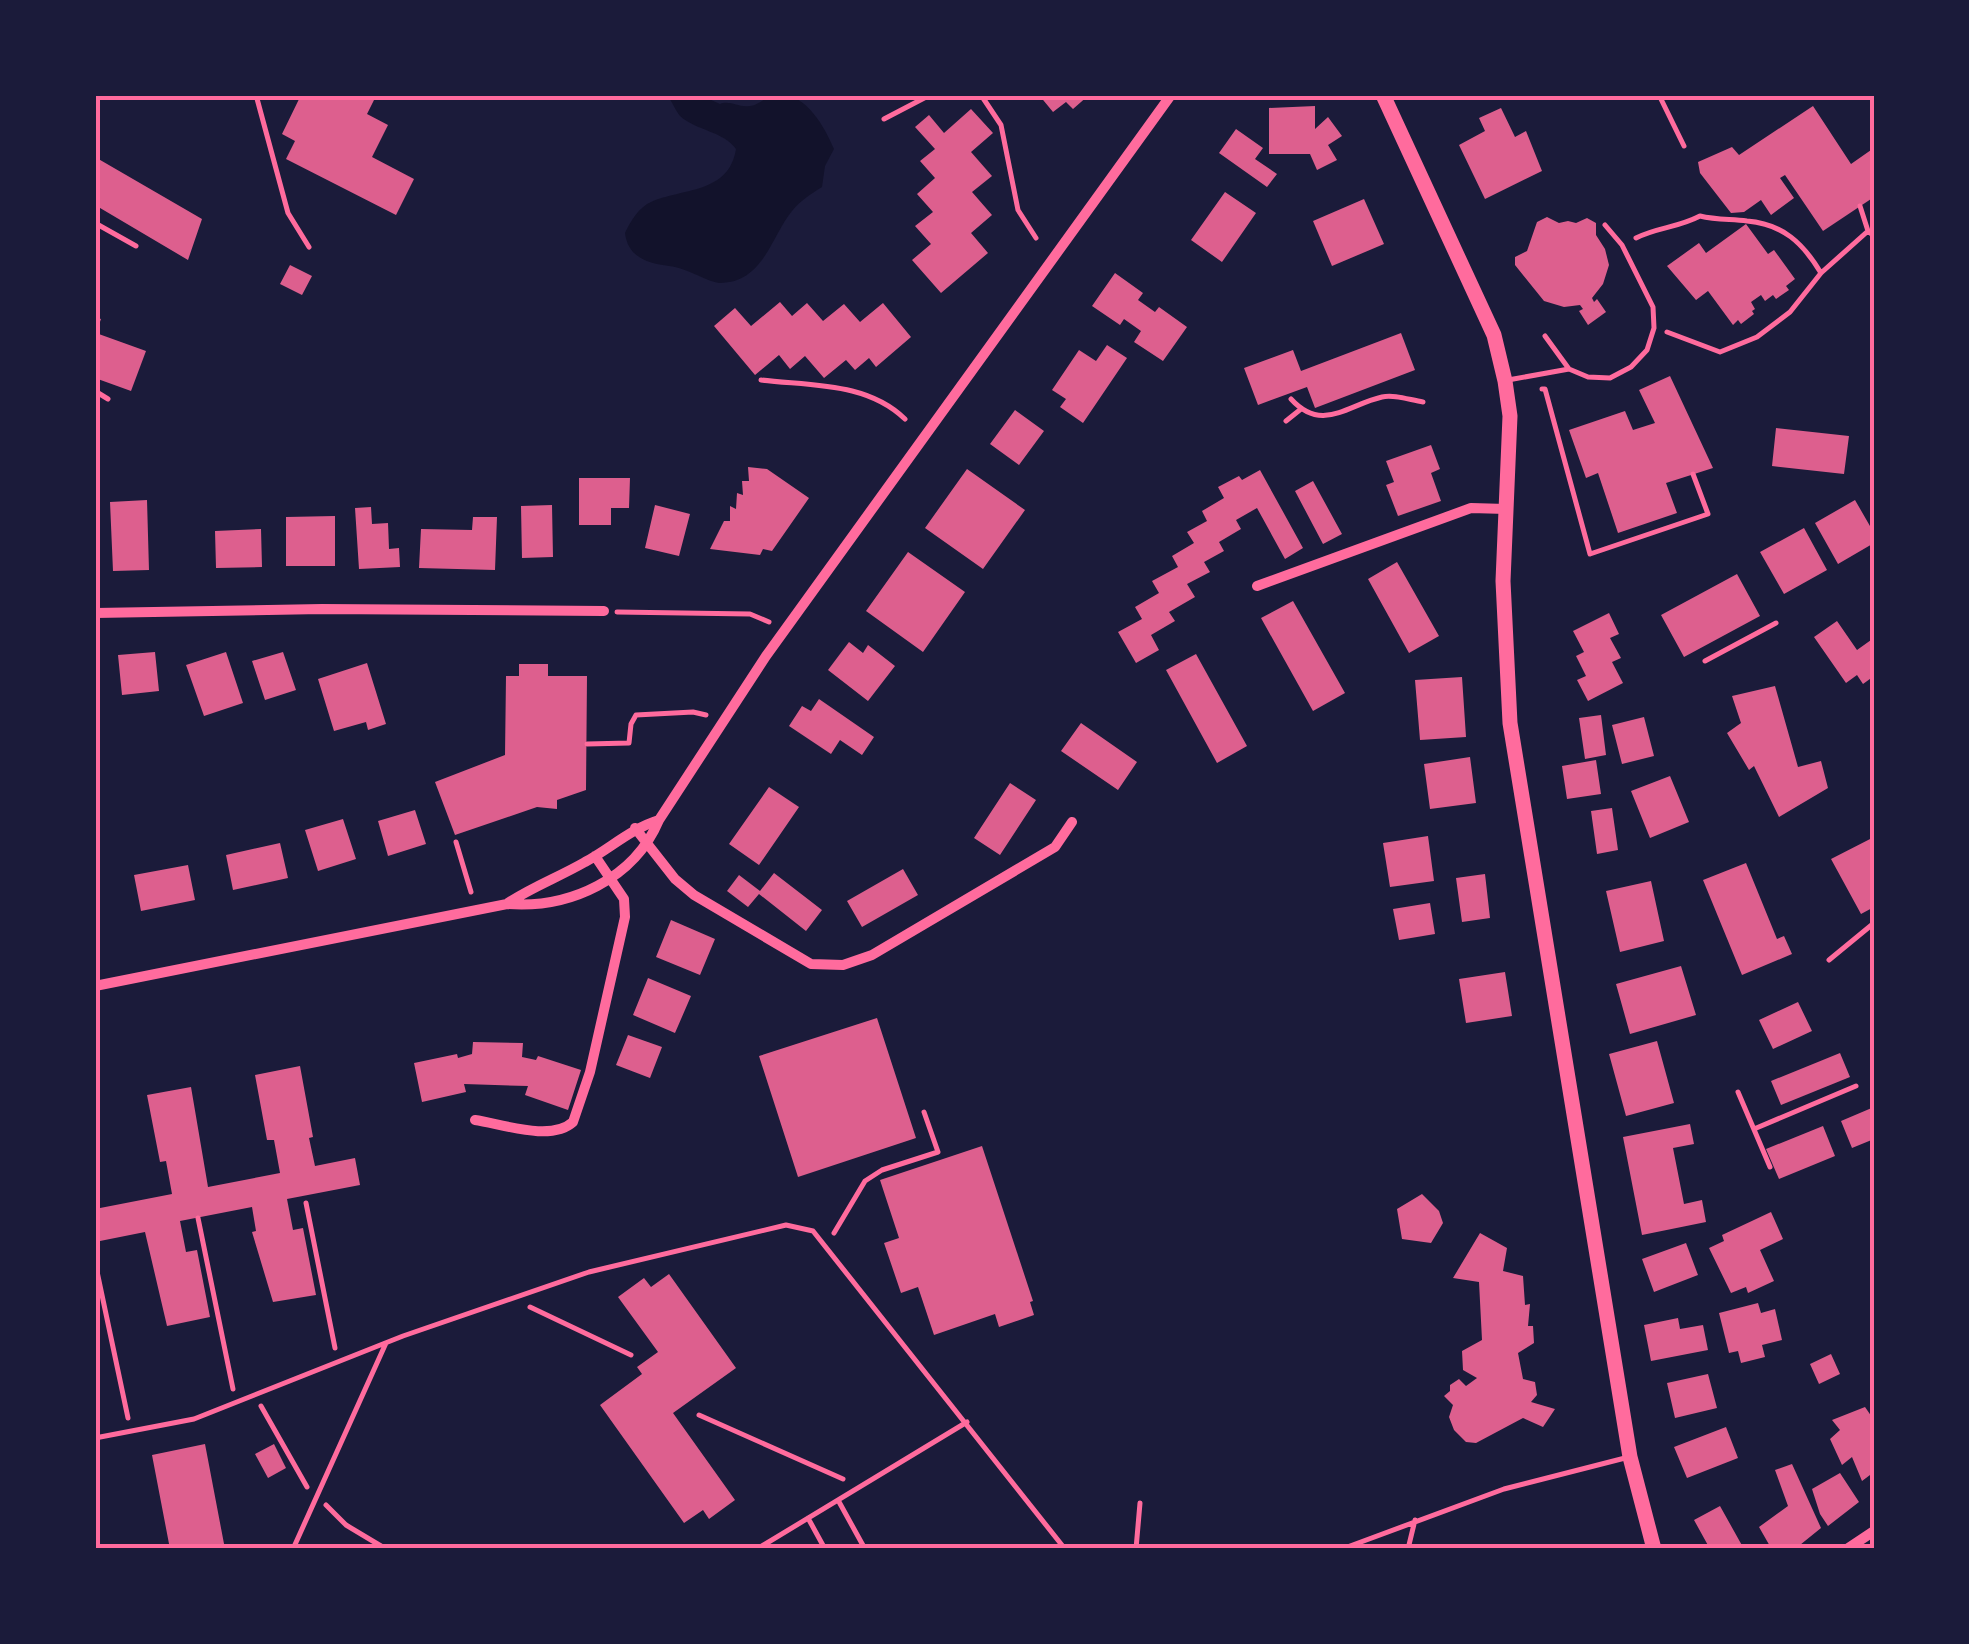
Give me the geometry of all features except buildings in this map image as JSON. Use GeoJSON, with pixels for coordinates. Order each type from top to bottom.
{"type":"FeatureCollection","features":[{"type":"Feature","properties":{"kind":"main road"},"geometry":{"type":"LineString","coordinates":[[1382,95],[1494,335],[1505,381],[1510,416],[1503,581],[1510,723],[1630,1456],[1654,1549]]}},
{"type":"Feature","properties":{"kind":"street"},"geometry":{"type":"LineString","coordinates":[[95,986],[507,904],[534,906],[562,900],[611,878],[648,846],[660,820],[766,656],[1172,95]]}},
{"type":"Feature","properties":{"kind":"street"},"geometry":{"type":"LineString","coordinates":[[1257,586],[1471,508],[1506,509]]}},
{"type":"Feature","properties":{"kind":"street"},"geometry":{"type":"LineString","coordinates":[[95,613],[302,609],[604,611]]}},
{"type":"Feature","properties":{"kind":"street"},"geometry":{"type":"LineString","coordinates":[[507,904],[530,888],[595,856],[635,828],[660,820]]}},
{"type":"Feature","properties":{"kind":"street"},"geometry":{"type":"LineString","coordinates":[[635,828],[676,879],[716,912],[811,964],[827,967],[843,966],[872,954],[1055,847],[1072,822]]}},
{"type":"Feature","properties":{"kind":"street"},"geometry":{"type":"LineString","coordinates":[[474,1120],[547,1131],[568,1127],[573,1122],[590,1072],[625,917],[624,899],[595,856]]}},
{"type":"Feature","properties":{"kind":"street"},"geometry":{"type":"LineString","coordinates":[[1847,1549],[1874,1531]]}},
{"type":"Feature","properties":{"kind":"lane"},"geometry":{"type":"LineString","coordinates":[[256,95],[288,212],[309,247]]}},
{"type":"Feature","properties":{"kind":"lane"},"geometry":{"type":"LineString","coordinates":[[1659,95],[1684,146]]}},
{"type":"Feature","properties":{"kind":"lane"},"geometry":{"type":"LineString","coordinates":[[1545,336],[1570,369],[1588,378],[1610,378],[1630,368],[1647,350],[1654,328],[1652,307],[1622,244],[1605,225]]}},
{"type":"Feature","properties":{"kind":"lane"},"geometry":{"type":"LineString","coordinates":[[1505,381],[1570,369]]}},
{"type":"Feature","properties":{"kind":"lane"},"geometry":{"type":"LineString","coordinates":[[95,1438],[194,1419],[338,1361],[589,1272],[786,1225],[813,1231],[1065,1549]]}},
{"type":"Feature","properties":{"kind":"lane"},"geometry":{"type":"LineString","coordinates":[[293,1549],[386,1344]]}},
{"type":"Feature","properties":{"kind":"lane"},"geometry":{"type":"LineString","coordinates":[[757,1549],[967,1422]]}},
{"type":"Feature","properties":{"kind":"lane"},"geometry":{"type":"LineString","coordinates":[[1342,1549],[1504,1489],[1630,1456]]}},
{"type":"Feature","properties":{"kind":"lane"},"geometry":{"type":"LineString","coordinates":[[838,1500],[865,1549]]}},
{"type":"Feature","properties":{"kind":"lane"},"geometry":{"type":"LineString","coordinates":[[808,1518],[825,1549]]}},
{"type":"Feature","properties":{"kind":"lane"},"geometry":{"type":"LineString","coordinates":[[1408,1549],[1415,1520]]}},
{"type":"Feature","properties":{"kind":"path"},"geometry":{"type":"LineString","coordinates":[[884,118],[930,95]]}},
{"type":"Feature","properties":{"kind":"path"},"geometry":{"type":"LineString","coordinates":[[981,95],[1001,125],[1018,210],[1036,238]]}},
{"type":"Feature","properties":{"kind":"path"},"geometry":{"type":"LineString","coordinates":[[1654,328],[1720,352],[1756,338],[1808,294],[1821,273],[1871,234],[1860,206]]}},
{"type":"Feature","properties":{"kind":"path"},"geometry":{"type":"LineString","coordinates":[[1622,244],[1651,230],[1678,227],[1700,216],[1718,221],[1749,221],[1779,229],[1805,247],[1821,273]]}},
{"type":"Feature","properties":{"kind":"path"},"geometry":{"type":"LineString","coordinates":[[95,223],[136,246]]}},
{"type":"Feature","properties":{"kind":"path"},"geometry":{"type":"LineString","coordinates":[[761,380],[867,392],[890,404],[905,419]]}},
{"type":"Feature","properties":{"kind":"path"},"geometry":{"type":"LineString","coordinates":[[1535,390],[1546,389],[1590,554],[1708,514],[1693,474]]}},
{"type":"Feature","properties":{"kind":"path"},"geometry":{"type":"LineString","coordinates":[[95,390],[108,399]]}},
{"type":"Feature","properties":{"kind":"path"},"geometry":{"type":"LineString","coordinates":[[1291,399],[1314,416],[1329,416],[1386,395],[1423,402]]}},
{"type":"Feature","properties":{"kind":"path"},"geometry":{"type":"LineString","coordinates":[[1286,421],[1300,409]]}},
{"type":"Feature","properties":{"kind":"path"},"geometry":{"type":"LineString","coordinates":[[604,611],[750,614],[770,622]]}},
{"type":"Feature","properties":{"kind":"path"},"geometry":{"type":"LineString","coordinates":[[1705,662],[1776,623]]}},
{"type":"Feature","properties":{"kind":"path"},"geometry":{"type":"LineString","coordinates":[[586,744],[628,743],[636,715],[693,712],[706,716]]}},
{"type":"Feature","properties":{"kind":"path"},"geometry":{"type":"LineString","coordinates":[[456,842],[472,892]]}},
{"type":"Feature","properties":{"kind":"path"},"geometry":{"type":"LineString","coordinates":[[1828,960],[1874,923]]}},
{"type":"Feature","properties":{"kind":"path"},"geometry":{"type":"LineString","coordinates":[[1754,1129],[1856,1086]]}},
{"type":"Feature","properties":{"kind":"path"},"geometry":{"type":"LineString","coordinates":[[1738,1092],[1770,1167]]}},
{"type":"Feature","properties":{"kind":"path"},"geometry":{"type":"LineString","coordinates":[[826,1248],[865,1181],[882,1170],[938,1152],[924,1112]]}},
{"type":"Feature","properties":{"kind":"path"},"geometry":{"type":"LineString","coordinates":[[306,1203],[338,1361]]}},
{"type":"Feature","properties":{"kind":"path"},"geometry":{"type":"LineString","coordinates":[[198,1218],[236,1402]]}},
{"type":"Feature","properties":{"kind":"path"},"geometry":{"type":"LineString","coordinates":[[95,1262],[131,1431]]}},
{"type":"Feature","properties":{"kind":"path"},"geometry":{"type":"LineString","coordinates":[[512,1298],[631,1355]]}},
{"type":"Feature","properties":{"kind":"path"},"geometry":{"type":"LineString","coordinates":[[700,1415],[860,1487]]}},
{"type":"Feature","properties":{"kind":"path"},"geometry":{"type":"LineString","coordinates":[[1136,1549],[1140,1503]]}},
{"type":"Feature","properties":{"kind":"shaded area"},"geometry":{"type":"Polygon","coordinates":[[[667,95],[700,95],[720,104],[746,106],[772,95],[793,97],[811,110],[834,149],[825,166],[822,187],[792,211],[756,267],[735,281],[720,283],[647,261],[635,254],[627,241],[625,233],[643,207],[714,182],[732,164],[736,149],[731,143],[680,116],[667,95]]]}}]}
